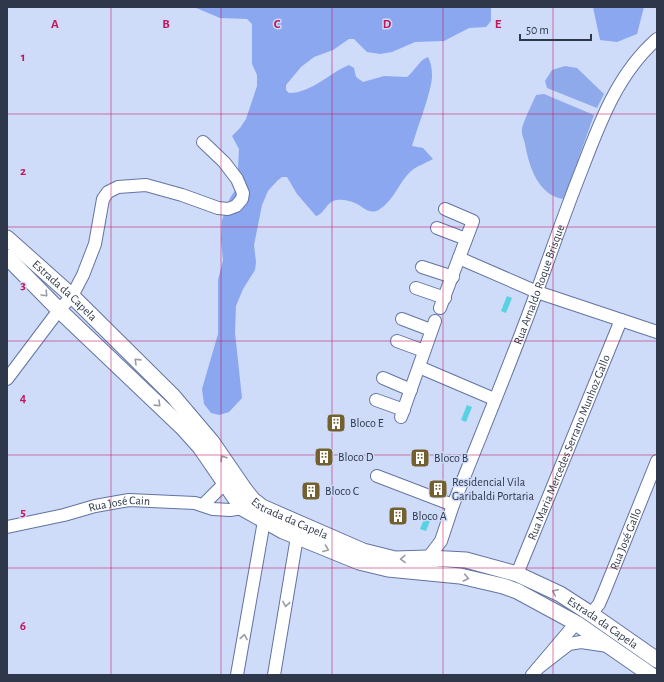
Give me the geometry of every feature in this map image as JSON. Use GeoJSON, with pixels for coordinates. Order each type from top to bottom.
{"type":"FeatureCollection","features":[{"type":"Feature","properties":{"kind":"main road","name":"Estrada da Capela"},"geometry":{"type":"LineString","coordinates":[[7,238],[72,296],[178,401],[212,442],[253,500],[262,507],[363,551],[395,559],[428,558],[466,560],[516,574],[560,594],[657,660]]}},
{"type":"Feature","properties":{"kind":"main road","name":"Estrada da Capela"},"geometry":{"type":"LineString","coordinates":[[7,257],[59,310],[183,428],[200,447],[224,484],[242,508],[264,521],[297,537],[359,562],[388,569],[460,576],[503,586],[517,591],[576,623],[651,675]]}},
{"type":"Feature","properties":{"kind":"street","name":"Rua Arnaldo Roque Brisque"},"geometry":{"type":"LineString","coordinates":[[425,573],[428,558],[441,541],[453,505],[537,292],[559,227],[605,111],[620,82],[646,48],[657,39]]}},
{"type":"Feature","properties":{"kind":"street"},"geometry":{"type":"LineString","coordinates":[[7,377],[59,310],[72,296],[84,275],[95,244],[103,199],[108,192],[118,187],[146,185],[182,195],[218,208],[228,209],[236,206],[242,199],[243,193],[237,179],[224,162],[203,142]]}},
{"type":"Feature","properties":{"kind":"street"},"geometry":{"type":"LineString","coordinates":[[416,288],[442,303],[453,277],[473,221],[445,209]]}},
{"type":"Feature","properties":{"kind":"street"},"geometry":{"type":"LineString","coordinates":[[437,228],[466,239]]}},
{"type":"Feature","properties":{"kind":"street"},"geometry":{"type":"LineString","coordinates":[[459,258],[537,292],[657,332]]}},
{"type":"Feature","properties":{"kind":"street"},"geometry":{"type":"LineString","coordinates":[[422,267],[453,277]]}},
{"type":"Feature","properties":{"kind":"street"},"geometry":{"type":"LineString","coordinates":[[376,400],[403,414],[433,325],[402,319]]}},
{"type":"Feature","properties":{"kind":"street","name":"Rua Maria Mercedes Serrano Munhoz Gallo"},"geometry":{"type":"LineString","coordinates":[[516,574],[621,320]]}},
{"type":"Feature","properties":{"kind":"street"},"geometry":{"type":"LineString","coordinates":[[397,341],[424,351]]}},
{"type":"Feature","properties":{"kind":"street"},"geometry":{"type":"LineString","coordinates":[[419,367],[494,399]]}},
{"type":"Feature","properties":{"kind":"street"},"geometry":{"type":"LineString","coordinates":[[383,378],[412,390]]}},
{"type":"Feature","properties":{"kind":"street","name":"Rua José Gallo"},"geometry":{"type":"LineString","coordinates":[[591,614],[599,604],[657,461]]}},
{"type":"Feature","properties":{"kind":"street"},"geometry":{"type":"LineString","coordinates":[[377,476],[453,505]]}},
{"type":"Feature","properties":{"kind":"street"},"geometry":{"type":"LineString","coordinates":[[203,505],[224,484],[240,482]]}},
{"type":"Feature","properties":{"kind":"street"},"geometry":{"type":"LineString","coordinates":[[213,495],[217,502],[217,509]]}},
{"type":"Feature","properties":{"kind":"street","name":"Rua José Cain"},"geometry":{"type":"LineString","coordinates":[[7,527],[64,515],[95,506],[129,500],[190,503],[217,509],[230,510],[242,508]]}},
{"type":"Feature","properties":{"kind":"street"},"geometry":{"type":"LineString","coordinates":[[237,675],[264,521]]}},
{"type":"Feature","properties":{"kind":"street"},"geometry":{"type":"LineString","coordinates":[[274,675],[297,537]]}},
{"type":"Feature","properties":{"kind":"street"},"geometry":{"type":"LineString","coordinates":[[441,541],[448,559],[447,575]]}},
{"type":"Feature","properties":{"kind":"street"},"geometry":{"type":"LineString","coordinates":[[535,671],[576,623]]}},
{"type":"Feature","properties":{"kind":"street"},"geometry":{"type":"LineString","coordinates":[[535,671],[570,644],[575,642],[609,646]]}},
{"type":"Feature","properties":{"kind":"shaded area"},"geometry":{"type":"Polygon","coordinates":[[[194,7],[491,7],[491,21],[486,27],[469,28],[444,41],[415,42],[392,52],[380,54],[367,52],[354,39],[349,39],[333,50],[314,57],[301,67],[286,85],[286,90],[289,93],[305,90],[349,65],[354,68],[356,77],[363,82],[384,76],[407,77],[425,58],[428,57],[431,67],[432,81],[412,146],[423,148],[433,159],[411,171],[389,201],[380,209],[373,212],[353,202],[339,200],[330,203],[322,213],[316,216],[297,194],[287,177],[282,177],[268,191],[262,205],[254,245],[256,262],[255,270],[243,289],[236,306],[235,333],[242,398],[229,412],[219,415],[211,413],[204,404],[202,389],[218,334],[218,280],[223,260],[221,239],[222,220],[230,198],[240,183],[238,168],[239,149],[232,136],[246,119],[257,86],[257,75],[252,64],[252,24],[247,19],[220,18],[194,7]]]}},
{"type":"Feature","properties":{"kind":"shaded area"},"geometry":{"type":"Polygon","coordinates":[[[593,7],[644,7],[637,34],[617,42],[600,40],[593,7]]]}},
{"type":"Feature","properties":{"kind":"shaded area"},"geometry":{"type":"Polygon","coordinates":[[[565,66],[577,68],[604,94],[597,108],[547,88],[545,81],[552,70],[565,66]]]}},
{"type":"Feature","properties":{"kind":"shaded area"},"geometry":{"type":"Polygon","coordinates":[[[544,94],[594,115],[564,199],[555,197],[548,192],[536,179],[529,161],[522,134],[524,122],[536,95],[544,94]]]}},
{"type":"Feature","properties":{"kind":"shaded area"},"geometry":{"type":"Polygon","coordinates":[[[507,296],[512,298],[506,313],[501,311],[507,296]]]}},
{"type":"Feature","properties":{"kind":"shaded area"},"geometry":{"type":"Polygon","coordinates":[[[467,405],[472,407],[466,422],[461,420],[467,405]]]}},
{"type":"Feature","properties":{"kind":"shaded area"},"geometry":{"type":"Polygon","coordinates":[[[426,514],[432,516],[426,531],[420,529],[426,514]]]}},
{"type":"Feature","properties":{"kind":"place","name":"Bloco E"},"geometry":{"type":"Point","coordinates":[336,423]}},
{"type":"Feature","properties":{"kind":"place","name":"Bloco D"},"geometry":{"type":"Point","coordinates":[324,457]}},
{"type":"Feature","properties":{"kind":"place","name":"Bloco B"},"geometry":{"type":"Point","coordinates":[420,458]}},
{"type":"Feature","properties":{"kind":"place","name":"Residencial Vila Garibaldi Portaria"},"geometry":{"type":"Point","coordinates":[438,489]}},
{"type":"Feature","properties":{"kind":"place","name":"Bloco C"},"geometry":{"type":"Point","coordinates":[311,491]}},
{"type":"Feature","properties":{"kind":"place","name":"Bloco A"},"geometry":{"type":"Point","coordinates":[398,516]}}]}
